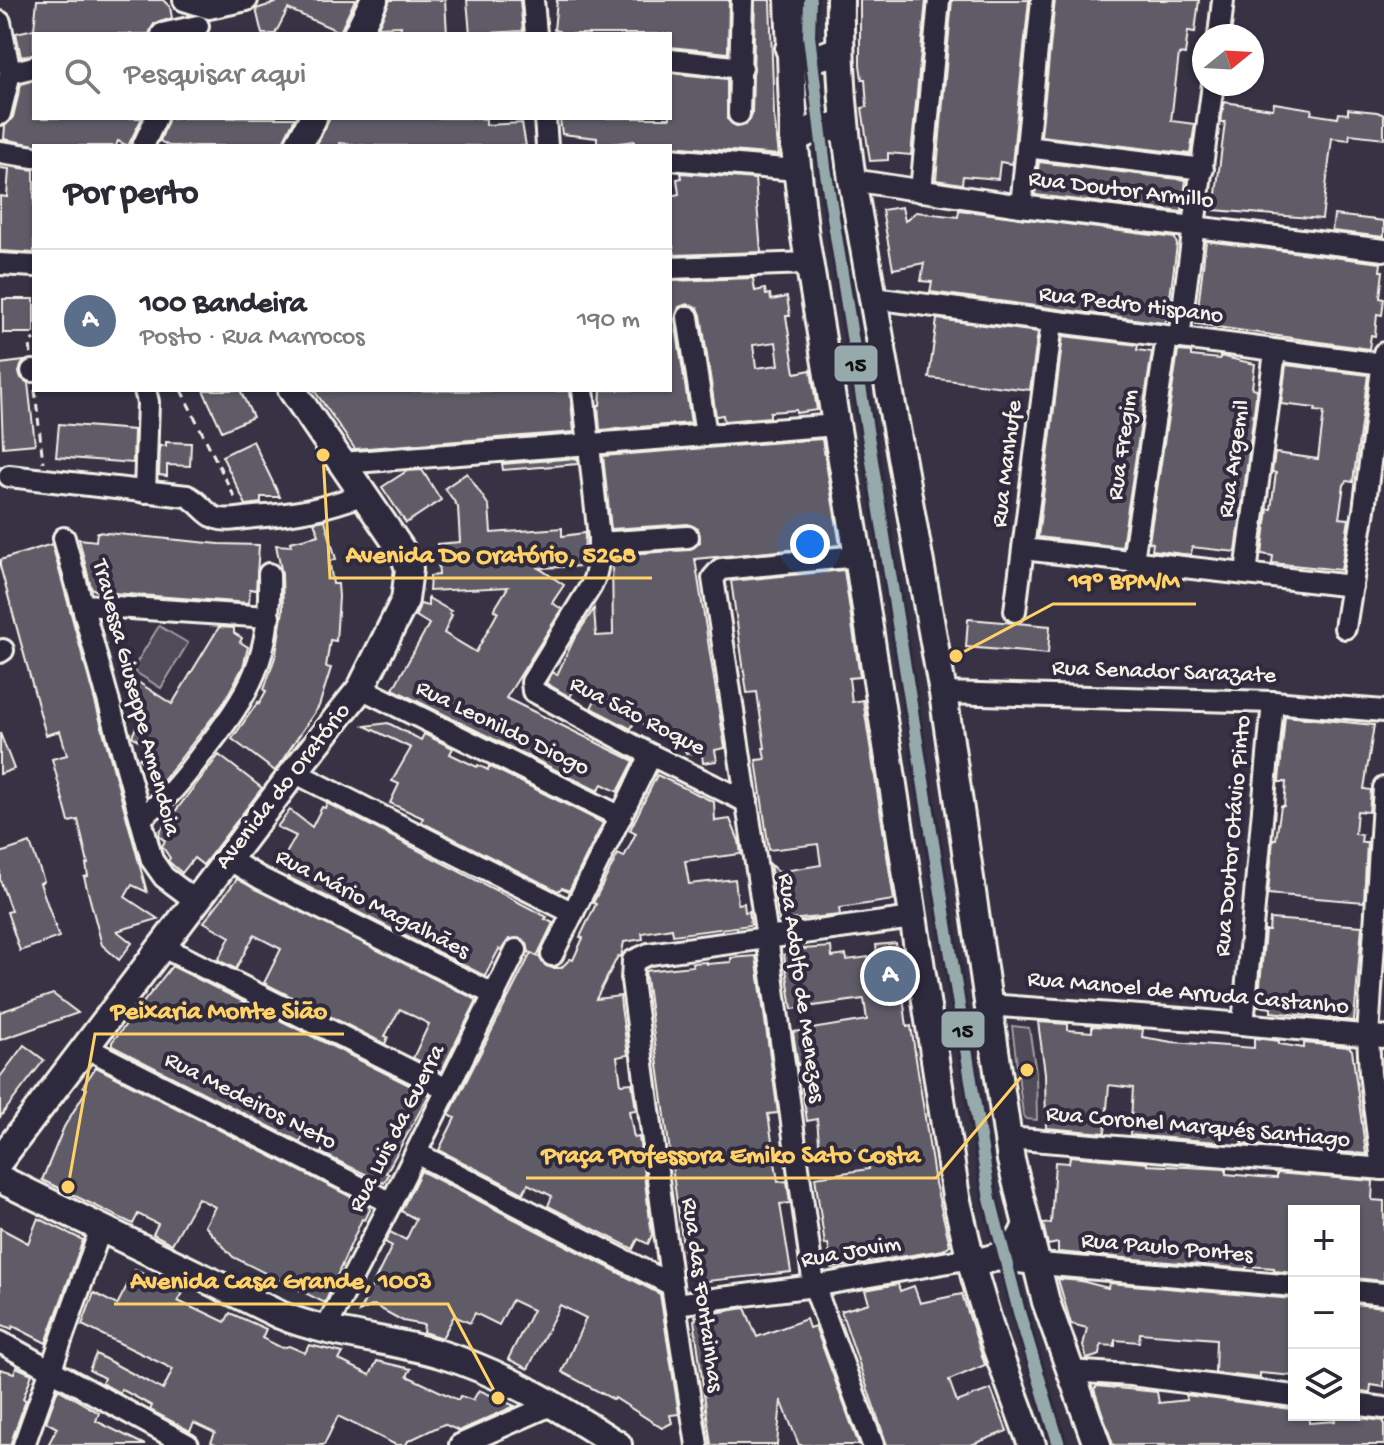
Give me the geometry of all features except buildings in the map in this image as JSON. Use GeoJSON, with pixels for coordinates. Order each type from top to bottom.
{"type":"FeatureCollection","features":[{"type":"Feature","properties":{"kind":"main road"},"geometry":{"type":"LineString","coordinates":[[358,32],[374,0]]}},
{"type":"Feature","properties":{"kind":"main road"},"geometry":{"type":"LineString","coordinates":[[789,0],[797,170],[956,1197],[978,1259],[994,1341],[1032,1445]]}},
{"type":"Feature","properties":{"kind":"main road"},"geometry":{"type":"LineString","coordinates":[[840,0],[839,49],[844,128],[943,693],[1008,1138],[1035,1264],[1069,1371],[1097,1445]]}},
{"type":"Feature","properties":{"kind":"main road"},"geometry":{"type":"LineString","coordinates":[[789,49],[818,59],[839,49]]}},
{"type":"Feature","properties":{"kind":"main road"},"geometry":{"type":"LineString","coordinates":[[299,144],[312,120]]}},
{"type":"Feature","properties":{"kind":"main road"},"geometry":{"type":"LineString","coordinates":[[794,139],[816,128],[844,128]]}},
{"type":"Feature","properties":{"kind":"main road","name":"Avenida do Oratório"},"geometry":{"type":"LineString","coordinates":[[0,1160],[361,688],[405,600],[409,569],[404,554],[293,392]]}},
{"type":"Feature","properties":{"kind":"main road"},"geometry":{"type":"LineString","coordinates":[[0,1179],[310,1327],[438,1353],[483,1368],[553,1404],[618,1445]]}},
{"type":"Feature","properties":{"kind":"main road"},"geometry":{"type":"LineString","coordinates":[[978,1259],[1013,1250],[1026,1227]]}},
{"type":"Feature","properties":{"kind":"street"},"geometry":{"type":"LineString","coordinates":[[184,0],[200,23]]}},
{"type":"Feature","properties":{"kind":"street"},"geometry":{"type":"LineString","coordinates":[[169,32],[200,23],[247,0]]}},
{"type":"Feature","properties":{"kind":"street"},"geometry":{"type":"LineString","coordinates":[[533,0],[536,32]]}},
{"type":"Feature","properties":{"kind":"street"},"geometry":{"type":"LineString","coordinates":[[739,114],[742,0]]}},
{"type":"Feature","properties":{"kind":"street"},"geometry":{"type":"LineString","coordinates":[[921,191],[939,0]]}},
{"type":"Feature","properties":{"kind":"street"},"geometry":{"type":"LineString","coordinates":[[1021,206],[1042,0]]}},
{"type":"Feature","properties":{"kind":"street"},"geometry":{"type":"LineString","coordinates":[[1220,24],[1223,0]]}},
{"type":"Feature","properties":{"kind":"street"},"geometry":{"type":"LineString","coordinates":[[0,22],[10,73],[0,114]]}},
{"type":"Feature","properties":{"kind":"street"},"geometry":{"type":"LineString","coordinates":[[672,60],[742,68]]}},
{"type":"Feature","properties":{"kind":"street"},"geometry":{"type":"LineString","coordinates":[[10,73],[32,68]]}},
{"type":"Feature","properties":{"kind":"street","name":"Rua Fregim"},"geometry":{"type":"LineString","coordinates":[[1133,560],[1195,227],[1212,96]]}},
{"type":"Feature","properties":{"kind":"street"},"geometry":{"type":"LineString","coordinates":[[144,144],[155,120]]}},
{"type":"Feature","properties":{"kind":"street"},"geometry":{"type":"LineString","coordinates":[[545,120],[547,144]]}},
{"type":"Feature","properties":{"kind":"street"},"geometry":{"type":"LineString","coordinates":[[1027,147],[1203,169]]}},
{"type":"Feature","properties":{"kind":"street"},"geometry":{"type":"LineString","coordinates":[[0,152],[32,157]]}},
{"type":"Feature","properties":{"kind":"street"},"geometry":{"type":"LineString","coordinates":[[672,159],[797,170]]}},
{"type":"Feature","properties":{"kind":"street","name":"Rua Doutor Armillo"},"geometry":{"type":"LineString","coordinates":[[852,180],[1021,206],[1384,250]]}},
{"type":"Feature","properties":{"kind":"street"},"geometry":{"type":"LineString","coordinates":[[672,268],[810,263]]}},
{"type":"Feature","properties":{"kind":"street"},"geometry":{"type":"LineString","coordinates":[[0,264],[32,266]]}},
{"type":"Feature","properties":{"kind":"street","name":"Rua Pedro Hispano"},"geometry":{"type":"LineString","coordinates":[[873,298],[1275,352],[1383,358]]}},
{"type":"Feature","properties":{"kind":"street"},"geometry":{"type":"LineString","coordinates":[[688,317],[706,435]]}},
{"type":"Feature","properties":{"kind":"street","name":"Rua Manhufe"},"geometry":{"type":"LineString","coordinates":[[1015,611],[1052,323]]}},
{"type":"Feature","properties":{"kind":"street","name":"Rua Argemil"},"geometry":{"type":"LineString","coordinates":[[1246,573],[1275,352]]}},
{"type":"Feature","properties":{"kind":"street"},"geometry":{"type":"LineString","coordinates":[[1345,628],[1352,586],[1374,511],[1383,358]]}},
{"type":"Feature","properties":{"kind":"street"},"geometry":{"type":"LineString","coordinates":[[145,492],[148,402],[146,392]]}},
{"type":"Feature","properties":{"kind":"street","name":"Rua São Roque"},"geometry":{"type":"LineString","coordinates":[[583,392],[599,543],[597,575],[532,682],[532,687],[536,694],[747,802]]}},
{"type":"Feature","properties":{"kind":"street"},"geometry":{"type":"LineString","coordinates":[[342,463],[837,425]]}},
{"type":"Feature","properties":{"kind":"street"},"geometry":{"type":"LineString","coordinates":[[9,476],[187,496],[197,500],[213,517],[225,520],[322,509],[364,494]]}},
{"type":"Feature","properties":{"kind":"street"},"geometry":{"type":"LineString","coordinates":[[599,543],[688,537]]}},
{"type":"Feature","properties":{"kind":"street","name":"Travessa Giuseppe Amendoia"},"geometry":{"type":"LineString","coordinates":[[64,538],[152,860],[157,870],[196,901]]}},
{"type":"Feature","properties":{"kind":"street"},"geometry":{"type":"LineString","coordinates":[[1023,549],[1352,586]]}},
{"type":"Feature","properties":{"kind":"street","name":"Rua Adolfo de Menezes"},"geometry":{"type":"LineString","coordinates":[[858,556],[721,569],[713,578],[767,937],[814,1286],[873,1445]]}},
{"type":"Feature","properties":{"kind":"street"},"geometry":{"type":"LineString","coordinates":[[141,817],[171,793],[225,726],[252,684],[269,617],[269,574]]}},
{"type":"Feature","properties":{"kind":"street"},"geometry":{"type":"LineString","coordinates":[[84,605],[269,617]]}},
{"type":"Feature","properties":{"kind":"street","name":"Rua Leonildo Diogo"},"geometry":{"type":"LineString","coordinates":[[361,688],[621,817]]}},
{"type":"Feature","properties":{"kind":"street","name":"Rua Senador Sarazate"},"geometry":{"type":"LineString","coordinates":[[943,693],[1273,702],[1384,711]]}},
{"type":"Feature","properties":{"kind":"street","name":"Rua Doutor Otávio Pinto"},"geometry":{"type":"LineString","coordinates":[[1243,1024],[1273,702]]}},
{"type":"Feature","properties":{"kind":"street"},"geometry":{"type":"LineString","coordinates":[[552,955],[651,755]]}},
{"type":"Feature","properties":{"kind":"street"},"geometry":{"type":"LineString","coordinates":[[294,772],[573,913]]}},
{"type":"Feature","properties":{"kind":"street"},"geometry":{"type":"LineString","coordinates":[[1383,1169],[1370,1073],[1376,1036],[1384,788]]}},
{"type":"Feature","properties":{"kind":"street","name":"Rua Mário Magalhães"},"geometry":{"type":"LineString","coordinates":[[228,859],[260,878],[495,995]]}},
{"type":"Feature","properties":{"kind":"street"},"geometry":{"type":"LineString","coordinates":[[767,937],[913,918]]}},
{"type":"Feature","properties":{"kind":"street","name":"Rua das Fontainhas"},"geometry":{"type":"LineString","coordinates":[[697,1445],[632,980],[633,961],[649,954],[767,937]]}},
{"type":"Feature","properties":{"kind":"street"},"geometry":{"type":"LineString","coordinates":[[161,946],[447,1089]]}},
{"type":"Feature","properties":{"kind":"street","name":"Rua Luis da Guerra"},"geometry":{"type":"LineString","coordinates":[[325,1330],[516,950]]}},
{"type":"Feature","properties":{"kind":"street","name":"Rua Manoel de Arruda Castanho"},"geometry":{"type":"LineString","coordinates":[[987,1005],[1376,1036]]}},
{"type":"Feature","properties":{"kind":"street","name":"Rua Medeiros Neto"},"geometry":{"type":"LineString","coordinates":[[85,1047],[391,1203]]}},
{"type":"Feature","properties":{"kind":"street","name":"Rua Coronel Marqués Santiago"},"geometry":{"type":"LineString","coordinates":[[1008,1138],[1383,1169]]}},
{"type":"Feature","properties":{"kind":"street"},"geometry":{"type":"LineString","coordinates":[[416,1153],[674,1295]]}},
{"type":"Feature","properties":{"kind":"street"},"geometry":{"type":"LineString","coordinates":[[24,1445],[101,1228]]}},
{"type":"Feature","properties":{"kind":"street","name":"Rua Jovim"},"geometry":{"type":"LineString","coordinates":[[674,1295],[814,1286],[978,1259],[1035,1264]]}},
{"type":"Feature","properties":{"kind":"street","name":"Rua Paulo Pontes"},"geometry":{"type":"LineString","coordinates":[[1035,1264],[1288,1285]]}},
{"type":"Feature","properties":{"kind":"street"},"geometry":{"type":"LineString","coordinates":[[1360,1292],[1384,1294]]}},
{"type":"Feature","properties":{"kind":"street"},"geometry":{"type":"LineString","coordinates":[[0,1342],[188,1445]]}},
{"type":"Feature","properties":{"kind":"street"},"geometry":{"type":"LineString","coordinates":[[1069,1371],[1131,1375],[1288,1395]]}},
{"type":"Feature","properties":{"kind":"street"},"geometry":{"type":"LineString","coordinates":[[460,1445],[553,1404]]}},
{"type":"Feature","properties":{"kind":"street"},"geometry":{"type":"LineString","coordinates":[[1360,1405],[1384,1408]]}},
{"type":"Feature","properties":{"kind":"path"},"geometry":{"type":"LineString","coordinates":[[36,392],[45,480]]}},
{"type":"Feature","properties":{"kind":"path"},"geometry":{"type":"LineString","coordinates":[[182,392],[245,518]]}},
{"type":"Feature","properties":{"kind":"shaded area"},"geometry":{"type":"Polygon","coordinates":[[[159,626],[188,643],[161,688],[132,670],[159,626]]]}},
{"type":"Feature","properties":{"kind":"shaded area"},"geometry":{"type":"Polygon","coordinates":[[[1012,1026],[1029,1028],[1036,1073],[1037,1120],[1026,1119],[1023,1114],[1012,1026]]]}},
{"type":"Feature","properties":{"kind":"transit line","name":"15"},"geometry":{"type":"LineString","coordinates":[[810,0],[809,36],[825,167],[990,1199],[1019,1312],[1059,1445]]}},
{"type":"Feature","properties":{"kind":"place","name":"Avenida Do Oratório, 5268"},"geometry":{"type":"Point","coordinates":[323,455]}},
{"type":"Feature","properties":{"kind":"place","name":"19º BPM/M"},"geometry":{"type":"Point","coordinates":[956,656]}},
{"type":"Feature","properties":{"kind":"place","name":"100 Bandeira"},"geometry":{"type":"Point","coordinates":[890,976]}},
{"type":"Feature","properties":{"kind":"place","name":"Praça Professora Emiko Sato Costa"},"geometry":{"type":"Point","coordinates":[1027,1070]}},
{"type":"Feature","properties":{"kind":"place","name":"Peixaria Monte Sião"},"geometry":{"type":"Point","coordinates":[68,1187]}},
{"type":"Feature","properties":{"kind":"place","name":"Avenida Casa Grande, 1003"},"geometry":{"type":"Point","coordinates":[498,1398]}}]}
